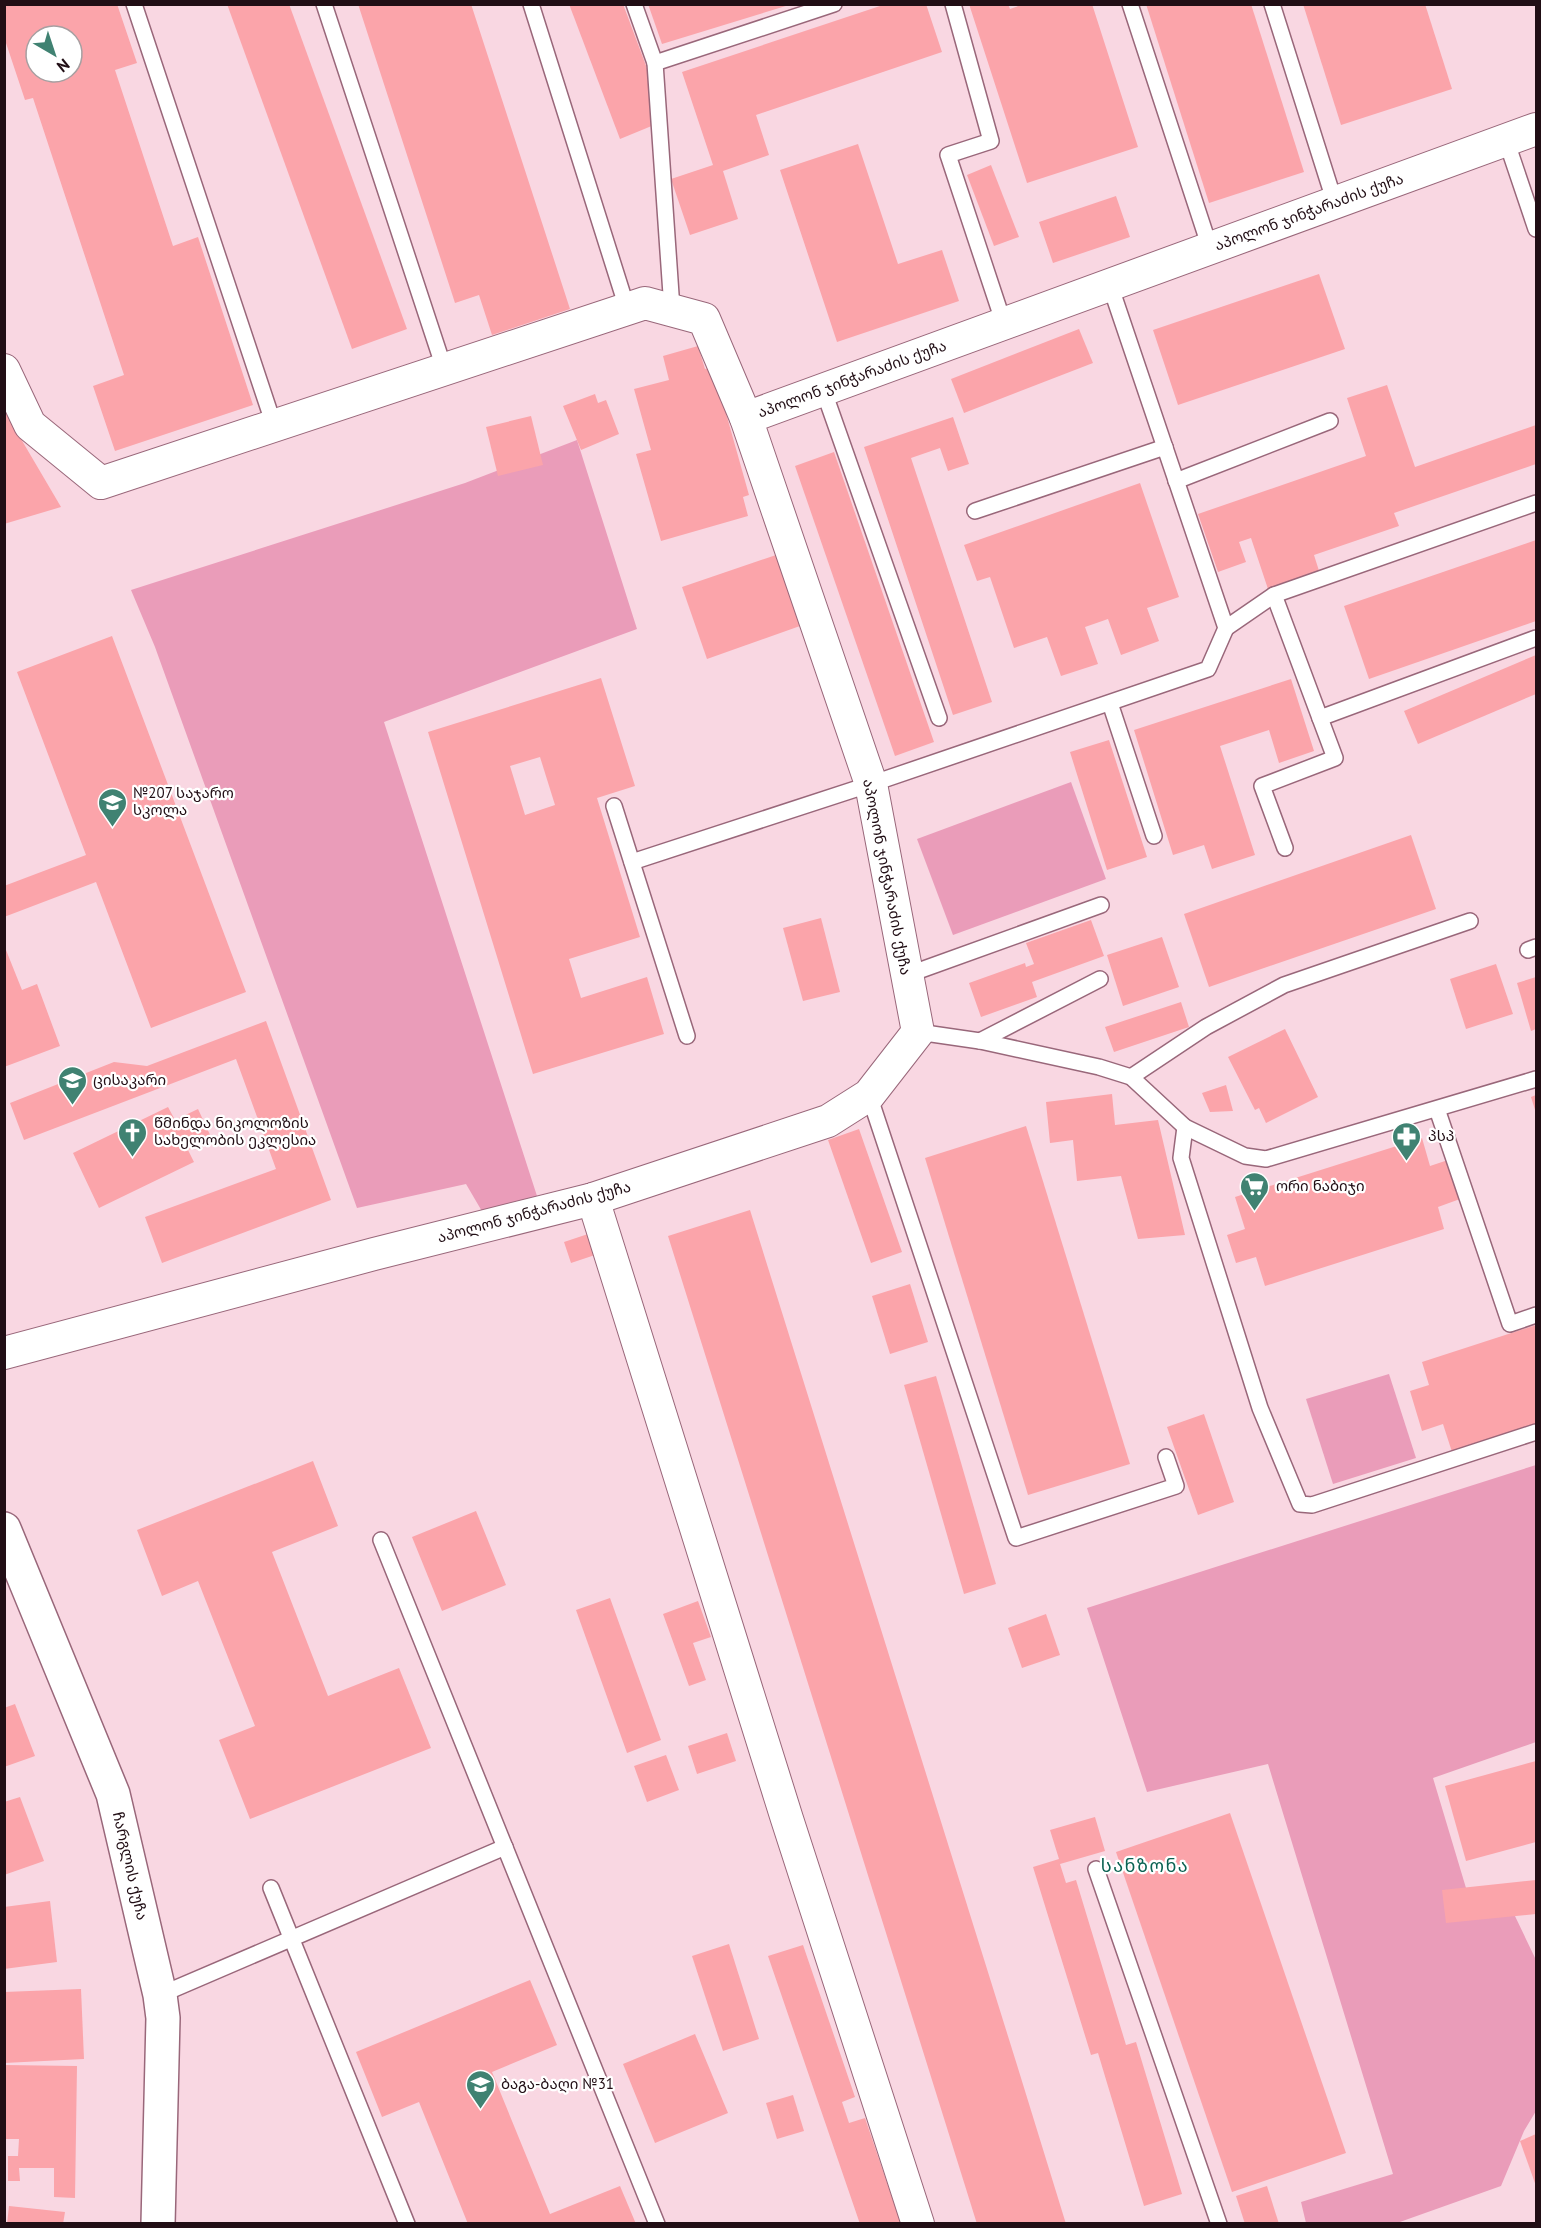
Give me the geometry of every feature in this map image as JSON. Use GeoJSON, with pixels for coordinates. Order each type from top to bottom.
{"type":"FeatureCollection","features":[{"type":"Feature","properties":{"kind":"street","name":"აპოლონ ჯინჭარაძის ქუჩა"},"geometry":{"type":"LineString","coordinates":[[4,1353],[374,1254],[593,1199],[828,1121],[868,1095],[918,1032],[871,784],[746,418],[1536,129]]}},
{"type":"Feature","properties":{"kind":"street"},"geometry":{"type":"LineString","coordinates":[[6,377],[30,425],[101,483],[645,303],[704,319],[746,418]]}},
{"type":"Feature","properties":{"kind":"street"},"geometry":{"type":"LineString","coordinates":[[593,1199],[787,1819],[918,2223]]}},
{"type":"Feature","properties":{"kind":"street","name":"ჩარგლის ქუჩა"},"geometry":{"type":"LineString","coordinates":[[4,1528],[113,1794],[160,1995],[162,2018],[158,2223]]}},
{"type":"Feature","properties":{"kind":"lane"},"geometry":{"type":"LineString","coordinates":[[134,4],[274,425]]}},
{"type":"Feature","properties":{"kind":"lane"},"geometry":{"type":"LineString","coordinates":[[324,4],[444,368]]}},
{"type":"Feature","properties":{"kind":"lane"},"geometry":{"type":"LineString","coordinates":[[531,4],[627,308]]}},
{"type":"Feature","properties":{"kind":"lane"},"geometry":{"type":"LineString","coordinates":[[634,4],[655,63],[672,309]]}},
{"type":"Feature","properties":{"kind":"lane"},"geometry":{"type":"LineString","coordinates":[[655,63],[834,4]]}},
{"type":"Feature","properties":{"kind":"lane"},"geometry":{"type":"LineString","coordinates":[[953,4],[991,141],[948,156],[1004,324]]}},
{"type":"Feature","properties":{"kind":"lane"},"geometry":{"type":"LineString","coordinates":[[1130,4],[1210,248]]}},
{"type":"Feature","properties":{"kind":"lane"},"geometry":{"type":"LineString","coordinates":[[1272,4],[1335,203]]}},
{"type":"Feature","properties":{"kind":"lane"},"geometry":{"type":"LineString","coordinates":[[1506,140],[1536,229]]}},
{"type":"Feature","properties":{"kind":"lane"},"geometry":{"type":"LineString","coordinates":[[1110,285],[1226,628]]}},
{"type":"Feature","properties":{"kind":"lane"},"geometry":{"type":"LineString","coordinates":[[823,389],[939,718]]}},
{"type":"Feature","properties":{"kind":"lane"},"geometry":{"type":"LineString","coordinates":[[1176,481],[1330,421]]}},
{"type":"Feature","properties":{"kind":"lane"},"geometry":{"type":"LineString","coordinates":[[975,511],[1165,447]]}},
{"type":"Feature","properties":{"kind":"lane"},"geometry":{"type":"LineString","coordinates":[[632,862],[871,784],[1208,669],[1226,628],[1274,595],[1536,503]]}},
{"type":"Feature","properties":{"kind":"lane"},"geometry":{"type":"LineString","coordinates":[[1274,595],[1335,758],[1262,786],[1285,848]]}},
{"type":"Feature","properties":{"kind":"lane"},"geometry":{"type":"LineString","coordinates":[[1320,718],[1536,638]]}},
{"type":"Feature","properties":{"kind":"lane"},"geometry":{"type":"LineString","coordinates":[[1110,703],[1154,836]]}},
{"type":"Feature","properties":{"kind":"lane"},"geometry":{"type":"LineString","coordinates":[[614,806],[687,1036]]}},
{"type":"Feature","properties":{"kind":"lane"},"geometry":{"type":"LineString","coordinates":[[907,975],[1101,905]]}},
{"type":"Feature","properties":{"kind":"lane"},"geometry":{"type":"LineString","coordinates":[[1131,1077],[1206,1027],[1284,985],[1470,921]]}},
{"type":"Feature","properties":{"kind":"lane"},"geometry":{"type":"LineString","coordinates":[[980,1041],[1100,979]]}},
{"type":"Feature","properties":{"kind":"lane"},"geometry":{"type":"LineString","coordinates":[[918,1032],[980,1041],[1099,1067],[1131,1077],[1185,1127],[1245,1156],[1266,1159],[1536,1080]]}},
{"type":"Feature","properties":{"kind":"lane"},"geometry":{"type":"LineString","coordinates":[[868,1095],[1016,1539],[1176,1486],[1166,1457]]}},
{"type":"Feature","properties":{"kind":"lane"},"geometry":{"type":"LineString","coordinates":[[1437,1109],[1510,1324],[1536,1315]]}},
{"type":"Feature","properties":{"kind":"lane"},"geometry":{"type":"LineString","coordinates":[[1185,1127],[1181,1158],[1260,1408],[1300,1504],[1312,1505],[1536,1432]]}},
{"type":"Feature","properties":{"kind":"lane"},"geometry":{"type":"LineString","coordinates":[[381,1540],[657,2223]]}},
{"type":"Feature","properties":{"kind":"lane"},"geometry":{"type":"LineString","coordinates":[[160,1995],[505,1846]]}},
{"type":"Feature","properties":{"kind":"lane"},"geometry":{"type":"LineString","coordinates":[[1096,1869],[1219,2223]]}},
{"type":"Feature","properties":{"kind":"lane"},"geometry":{"type":"LineString","coordinates":[[271,1888],[407,2223]]}},
{"type":"Feature","properties":{"kind":"shaded area"},"geometry":{"type":"Polygon","coordinates":[[[577,440],[637,629],[384,722],[537,1196],[483,1213],[466,1184],[357,1208],[155,647],[131,590],[465,483],[577,440]]]}},
{"type":"Feature","properties":{"kind":"shaded area"},"geometry":{"type":"Polygon","coordinates":[[[1071,782],[1106,879],[953,935],[917,839],[1071,782]]]}},
{"type":"Feature","properties":{"kind":"shaded area"},"geometry":{"type":"Polygon","coordinates":[[[1389,1374],[1416,1458],[1333,1484],[1306,1399],[1389,1374]]]}},
{"type":"Feature","properties":{"kind":"shaded area"},"geometry":{"type":"Polygon","coordinates":[[[1536,1465],[1536,1742],[1433,1778],[1475,1918],[1514,1914],[1536,1960],[1536,2111],[1524,2131],[1501,2186],[1397,2223],[1306,2223],[1301,2202],[1393,2174],[1268,1764],[1147,1792],[1087,1608],[1536,1465]]]}},
{"type":"Feature","properties":{"kind":"building"},"geometry":{"type":"Polygon","coordinates":[[[4,4],[117,4],[137,63],[115,70],[173,246],[198,237],[253,405],[115,451],[93,386],[124,375],[33,98],[25,100],[4,37],[4,4]]]}},
{"type":"Feature","properties":{"kind":"building"},"geometry":{"type":"Polygon","coordinates":[[[227,4],[289,4],[407,329],[352,349],[227,4]]]}},
{"type":"Feature","properties":{"kind":"building"},"geometry":{"type":"Polygon","coordinates":[[[358,4],[471,4],[570,309],[492,335],[479,295],[455,303],[358,4]]]}},
{"type":"Feature","properties":{"kind":"building"},"geometry":{"type":"Polygon","coordinates":[[[569,4],[623,4],[651,79],[654,125],[620,139],[569,4]]]}},
{"type":"Feature","properties":{"kind":"building"},"geometry":{"type":"Polygon","coordinates":[[[648,4],[789,4],[789,5],[662,44],[648,4]]]}},
{"type":"Feature","properties":{"kind":"building"},"geometry":{"type":"Polygon","coordinates":[[[886,4],[926,4],[942,52],[756,115],[769,155],[723,171],[738,219],[690,235],[671,179],[713,165],[682,72],[886,4]]]}},
{"type":"Feature","properties":{"kind":"building"},"geometry":{"type":"Polygon","coordinates":[[[969,4],[1008,4],[1010,9],[1024,4],[1092,4],[1138,147],[1027,183],[969,4]]]}},
{"type":"Feature","properties":{"kind":"building"},"geometry":{"type":"Polygon","coordinates":[[[1146,4],[1251,4],[1304,172],[1209,203],[1146,4]]]}},
{"type":"Feature","properties":{"kind":"building"},"geometry":{"type":"Polygon","coordinates":[[[1303,4],[1425,4],[1452,89],[1341,125],[1303,4]]]}},
{"type":"Feature","properties":{"kind":"building"},"geometry":{"type":"Polygon","coordinates":[[[858,144],[898,264],[942,250],[959,301],[837,342],[780,170],[858,144]]]}},
{"type":"Feature","properties":{"kind":"building"},"geometry":{"type":"Polygon","coordinates":[[[991,165],[1019,237],[994,246],[967,175],[991,165]]]}},
{"type":"Feature","properties":{"kind":"building"},"geometry":{"type":"Polygon","coordinates":[[[1116,196],[1130,237],[1053,263],[1039,222],[1116,196]]]}},
{"type":"Feature","properties":{"kind":"building"},"geometry":{"type":"Polygon","coordinates":[[[1319,274],[1345,349],[1178,405],[1153,330],[1319,274]]]}},
{"type":"Feature","properties":{"kind":"building"},"geometry":{"type":"Polygon","coordinates":[[[1079,329],[1093,363],[964,413],[951,379],[1079,329]]]}},
{"type":"Feature","properties":{"kind":"building"},"geometry":{"type":"Polygon","coordinates":[[[698,346],[705,369],[713,367],[749,495],[743,497],[748,516],[661,541],[636,454],[651,450],[634,389],[669,380],[663,356],[698,346]]]}},
{"type":"Feature","properties":{"kind":"building"},"geometry":{"type":"Polygon","coordinates":[[[1387,385],[1415,467],[1536,425],[1536,464],[1394,513],[1399,526],[1314,555],[1320,574],[1269,592],[1251,538],[1239,542],[1246,562],[1218,572],[1198,514],[1366,456],[1347,398],[1387,385]]]}},
{"type":"Feature","properties":{"kind":"building"},"geometry":{"type":"Polygon","coordinates":[[[595,394],[598,403],[606,400],[619,434],[581,450],[563,406],[595,394]]]}},
{"type":"Feature","properties":{"kind":"building"},"geometry":{"type":"Polygon","coordinates":[[[4,410],[61,507],[4,524],[4,410]]]}},
{"type":"Feature","properties":{"kind":"building"},"geometry":{"type":"Polygon","coordinates":[[[531,416],[543,465],[498,476],[486,427],[531,416]]]}},
{"type":"Feature","properties":{"kind":"building"},"geometry":{"type":"Polygon","coordinates":[[[953,417],[969,464],[948,471],[940,448],[911,458],[992,702],[953,715],[864,447],[953,417]]]}},
{"type":"Feature","properties":{"kind":"building"},"geometry":{"type":"Polygon","coordinates":[[[834,452],[934,742],[895,756],[795,466],[834,452]]]}},
{"type":"Feature","properties":{"kind":"building"},"geometry":{"type":"Polygon","coordinates":[[[1140,483],[1179,597],[1147,608],[1159,641],[1121,655],[1108,619],[1085,627],[1098,664],[1061,676],[1047,637],[1014,648],[990,577],[977,581],[964,545],[1140,483]]]}},
{"type":"Feature","properties":{"kind":"building"},"geometry":{"type":"Polygon","coordinates":[[[1536,540],[1536,621],[1369,679],[1344,606],[1536,540]]]}},
{"type":"Feature","properties":{"kind":"building"},"geometry":{"type":"Polygon","coordinates":[[[776,555],[800,626],[707,659],[682,587],[776,555]]]}},
{"type":"Feature","properties":{"kind":"building"},"geometry":{"type":"Polygon","coordinates":[[[112,636],[246,992],[151,1028],[96,882],[4,917],[4,886],[86,855],[17,672],[112,636]]]}},
{"type":"Feature","properties":{"kind":"building"},"geometry":{"type":"Polygon","coordinates":[[[1536,655],[1536,694],[1418,744],[1404,711],[1536,655]]]}},
{"type":"Feature","properties":{"kind":"building"},"geometry":{"type":"Polygon","coordinates":[[[601,678],[635,786],[597,798],[640,937],[569,959],[581,998],[647,977],[664,1034],[533,1074],[428,732],[601,678]],[[540,757],[510,766],[525,815],[555,805],[540,757]]]}},
{"type":"Feature","properties":{"kind":"building"},"geometry":{"type":"Polygon","coordinates":[[[1291,679],[1314,751],[1279,763],[1269,730],[1220,746],[1255,855],[1212,869],[1204,845],[1173,855],[1134,730],[1291,679]]]}},
{"type":"Feature","properties":{"kind":"building"},"geometry":{"type":"Polygon","coordinates":[[[1109,740],[1147,857],[1107,870],[1070,752],[1109,740]]]}},
{"type":"Feature","properties":{"kind":"building"},"geometry":{"type":"Polygon","coordinates":[[[1411,835],[1436,909],[1209,987],[1184,914],[1411,835]]]}},
{"type":"Feature","properties":{"kind":"building"},"geometry":{"type":"Polygon","coordinates":[[[821,918],[840,992],[803,1001],[783,928],[821,918]]]}},
{"type":"Feature","properties":{"kind":"building"},"geometry":{"type":"Polygon","coordinates":[[[1091,920],[1104,956],[1032,982],[1037,997],[981,1017],[969,983],[1025,963],[1026,967],[1034,964],[1026,943],[1091,920]]]}},
{"type":"Feature","properties":{"kind":"building"},"geometry":{"type":"Polygon","coordinates":[[[1162,937],[1179,987],[1123,1006],[1107,955],[1162,937]]]}},
{"type":"Feature","properties":{"kind":"building"},"geometry":{"type":"Polygon","coordinates":[[[4,945],[22,990],[37,984],[60,1046],[4,1067],[4,945]]]}},
{"type":"Feature","properties":{"kind":"building"},"geometry":{"type":"Polygon","coordinates":[[[1496,964],[1513,1014],[1466,1029],[1450,979],[1496,964]]]}},
{"type":"Feature","properties":{"kind":"building"},"geometry":{"type":"Polygon","coordinates":[[[1536,977],[1536,1029],[1531,1031],[1517,983],[1536,977]]]}},
{"type":"Feature","properties":{"kind":"building"},"geometry":{"type":"Polygon","coordinates":[[[1181,1002],[1189,1027],[1114,1052],[1105,1027],[1181,1002]]]}},
{"type":"Feature","properties":{"kind":"building"},"geometry":{"type":"Polygon","coordinates":[[[266,1021],[331,1200],[162,1263],[145,1217],[276,1169],[236,1059],[24,1140],[10,1103],[114,1062],[147,1066],[266,1021]]]}},
{"type":"Feature","properties":{"kind":"building"},"geometry":{"type":"Polygon","coordinates":[[[1285,1029],[1318,1097],[1266,1123],[1259,1108],[1255,1110],[1228,1057],[1285,1029]]]}},
{"type":"Feature","properties":{"kind":"building"},"geometry":{"type":"Polygon","coordinates":[[[1226,1085],[1233,1111],[1210,1112],[1202,1093],[1226,1085]]]}},
{"type":"Feature","properties":{"kind":"building"},"geometry":{"type":"Polygon","coordinates":[[[1112,1094],[1115,1125],[1158,1120],[1185,1235],[1138,1239],[1121,1176],[1077,1181],[1073,1140],[1050,1143],[1046,1102],[1112,1094]]]}},
{"type":"Feature","properties":{"kind":"building"},"geometry":{"type":"Polygon","coordinates":[[[1536,1095],[1536,1113],[1531,1097],[1536,1095]]]}},
{"type":"Feature","properties":{"kind":"building","name":"წმინდა ნიკოლოზის სახელობის ეკლესია"},"geometry":{"type":"Polygon","coordinates":[[[168,1107],[175,1120],[198,1109],[212,1139],[188,1150],[194,1162],[99,1208],[73,1153],[168,1107]]]}},
{"type":"Feature","properties":{"kind":"building"},"geometry":{"type":"Polygon","coordinates":[[[1026,1126],[1130,1464],[1028,1495],[925,1158],[1026,1126]]]}},
{"type":"Feature","properties":{"kind":"building"},"geometry":{"type":"Polygon","coordinates":[[[859,1129],[902,1252],[871,1263],[828,1140],[859,1129]]]}},
{"type":"Feature","properties":{"kind":"building"},"geometry":{"type":"Polygon","coordinates":[[[1422,1138],[1430,1166],[1448,1160],[1460,1199],[1438,1207],[1444,1229],[1265,1286],[1256,1257],[1236,1263],[1227,1235],[1245,1229],[1235,1197],[1422,1138]]]}},
{"type":"Feature","properties":{"kind":"building"},"geometry":{"type":"Polygon","coordinates":[[[750,1210],[1066,2224],[977,2224],[668,1236],[750,1210]]]}},
{"type":"Feature","properties":{"kind":"building"},"geometry":{"type":"Polygon","coordinates":[[[594,1232],[601,1253],[571,1263],[564,1242],[594,1232]]]}},
{"type":"Feature","properties":{"kind":"building"},"geometry":{"type":"Polygon","coordinates":[[[910,1284],[928,1342],[890,1354],[872,1296],[910,1284]]]}},
{"type":"Feature","properties":{"kind":"building"},"geometry":{"type":"Polygon","coordinates":[[[1536,1325],[1536,1425],[1452,1452],[1443,1424],[1422,1431],[1410,1391],[1429,1385],[1422,1362],[1536,1325]]]}},
{"type":"Feature","properties":{"kind":"building"},"geometry":{"type":"Polygon","coordinates":[[[936,1376],[996,1584],[964,1594],[904,1385],[936,1376]]]}},
{"type":"Feature","properties":{"kind":"building"},"geometry":{"type":"Polygon","coordinates":[[[1204,1414],[1234,1502],[1198,1515],[1167,1427],[1204,1414]]]}},
{"type":"Feature","properties":{"kind":"building"},"geometry":{"type":"Polygon","coordinates":[[[313,1461],[338,1526],[272,1552],[328,1696],[399,1668],[431,1748],[250,1819],[219,1740],[255,1726],[198,1581],[162,1596],[137,1530],[313,1461]]]}},
{"type":"Feature","properties":{"kind":"building"},"geometry":{"type":"Polygon","coordinates":[[[476,1511],[506,1585],[442,1611],[412,1537],[476,1511]]]}},
{"type":"Feature","properties":{"kind":"building"},"geometry":{"type":"Polygon","coordinates":[[[610,1598],[661,1740],[627,1753],[576,1610],[610,1598]]]}},
{"type":"Feature","properties":{"kind":"building"},"geometry":{"type":"Polygon","coordinates":[[[698,1601],[711,1637],[693,1643],[706,1680],[689,1686],[663,1614],[698,1601]]]}},
{"type":"Feature","properties":{"kind":"building"},"geometry":{"type":"Polygon","coordinates":[[[1046,1614],[1060,1655],[1022,1668],[1008,1628],[1046,1614]]]}},
{"type":"Feature","properties":{"kind":"building"},"geometry":{"type":"Polygon","coordinates":[[[15,1704],[35,1756],[4,1767],[4,1708],[15,1704]]]}},
{"type":"Feature","properties":{"kind":"building"},"geometry":{"type":"Polygon","coordinates":[[[727,1733],[736,1761],[697,1774],[688,1746],[727,1733]]]}},
{"type":"Feature","properties":{"kind":"building"},"geometry":{"type":"Polygon","coordinates":[[[666,1755],[679,1790],[647,1802],[634,1766],[666,1755]]]}},
{"type":"Feature","properties":{"kind":"building"},"geometry":{"type":"Polygon","coordinates":[[[1536,1761],[1536,1842],[1466,1861],[1445,1786],[1536,1761]]]}},
{"type":"Feature","properties":{"kind":"building"},"geometry":{"type":"Polygon","coordinates":[[[20,1797],[44,1861],[4,1875],[4,1802],[20,1797]]]}},
{"type":"Feature","properties":{"kind":"building"},"geometry":{"type":"Polygon","coordinates":[[[1230,1813],[1346,2153],[1232,2192],[1116,1852],[1230,1813]]]}},
{"type":"Feature","properties":{"kind":"building"},"geometry":{"type":"Polygon","coordinates":[[[1095,1817],[1105,1851],[1060,1864],[1066,1883],[1076,1880],[1126,2045],[1136,2042],[1182,2194],[1144,2206],[1098,2053],[1091,2055],[1033,1867],[1059,1859],[1050,1830],[1095,1817]]]}},
{"type":"Feature","properties":{"kind":"building"},"geometry":{"type":"Polygon","coordinates":[[[1536,1880],[1536,1914],[1446,1923],[1442,1890],[1536,1880]]]}},
{"type":"Feature","properties":{"kind":"building"},"geometry":{"type":"Polygon","coordinates":[[[50,1901],[57,1962],[4,1969],[4,1907],[50,1901]]]}},
{"type":"Feature","properties":{"kind":"building"},"geometry":{"type":"Polygon","coordinates":[[[729,1944],[759,2039],[723,2051],[692,1956],[729,1944]]]}},
{"type":"Feature","properties":{"kind":"building"},"geometry":{"type":"Polygon","coordinates":[[[803,1945],[855,2097],[842,2102],[849,2123],[865,2118],[901,2224],[860,2224],[768,1956],[803,1945]]]}},
{"type":"Feature","properties":{"kind":"building"},"geometry":{"type":"Polygon","coordinates":[[[530,1980],[557,2045],[492,2072],[550,2214],[620,2186],[636,2224],[468,2224],[419,2102],[382,2117],[356,2052],[530,1980]]]}},
{"type":"Feature","properties":{"kind":"building"},"geometry":{"type":"Polygon","coordinates":[[[81,1989],[84,2059],[4,2063],[4,1992],[81,1989]]]}},
{"type":"Feature","properties":{"kind":"building"},"geometry":{"type":"Polygon","coordinates":[[[695,2034],[728,2113],[655,2143],[623,2064],[695,2034]]]}},
{"type":"Feature","properties":{"kind":"building"},"geometry":{"type":"Polygon","coordinates":[[[4,2065],[77,2066],[75,2198],[54,2197],[54,2168],[19,2168],[20,2181],[8,2181],[8,2156],[18,2156],[19,2139],[4,2139],[4,2065]]]}},
{"type":"Feature","properties":{"kind":"building"},"geometry":{"type":"Polygon","coordinates":[[[793,2095],[804,2131],[777,2139],[766,2103],[793,2095]]]}},
{"type":"Feature","properties":{"kind":"building"},"geometry":{"type":"Polygon","coordinates":[[[1536,2134],[1536,2186],[1520,2141],[1536,2134]]]}},
{"type":"Feature","properties":{"kind":"building"},"geometry":{"type":"Polygon","coordinates":[[[1267,2186],[1279,2224],[1245,2224],[1236,2196],[1267,2186]]]}},
{"type":"Feature","properties":{"kind":"building"},"geometry":{"type":"Polygon","coordinates":[[[9,2206],[65,2212],[63,2224],[7,2224],[9,2206]]]}},
{"type":"Feature","properties":{"kind":"place","name":"№207 საჯარო სკოლა"},"geometry":{"type":"Point","coordinates":[112,828]}},
{"type":"Feature","properties":{"kind":"place","name":"ცისაკარი"},"geometry":{"type":"Point","coordinates":[72,1106]}},
{"type":"Feature","properties":{"kind":"place","name":"წმინდა ნიკოლოზის სახელობის ეკლესია"},"geometry":{"type":"Point","coordinates":[133,1158]}},
{"type":"Feature","properties":{"kind":"place","name":"პსპ"},"geometry":{"type":"Point","coordinates":[1407,1162]}},
{"type":"Feature","properties":{"kind":"place","name":"ორი ნაბიჯი"},"geometry":{"type":"Point","coordinates":[1255,1212]}},
{"type":"Feature","properties":{"kind":"place","name":"ბაგა-ბაღი №31"},"geometry":{"type":"Point","coordinates":[480,2110]}},
{"type":"Feature","properties":{"kind":"district","name":"სანზონა"},"geometry":{"type":"Point","coordinates":[1145,1866]}}]}
